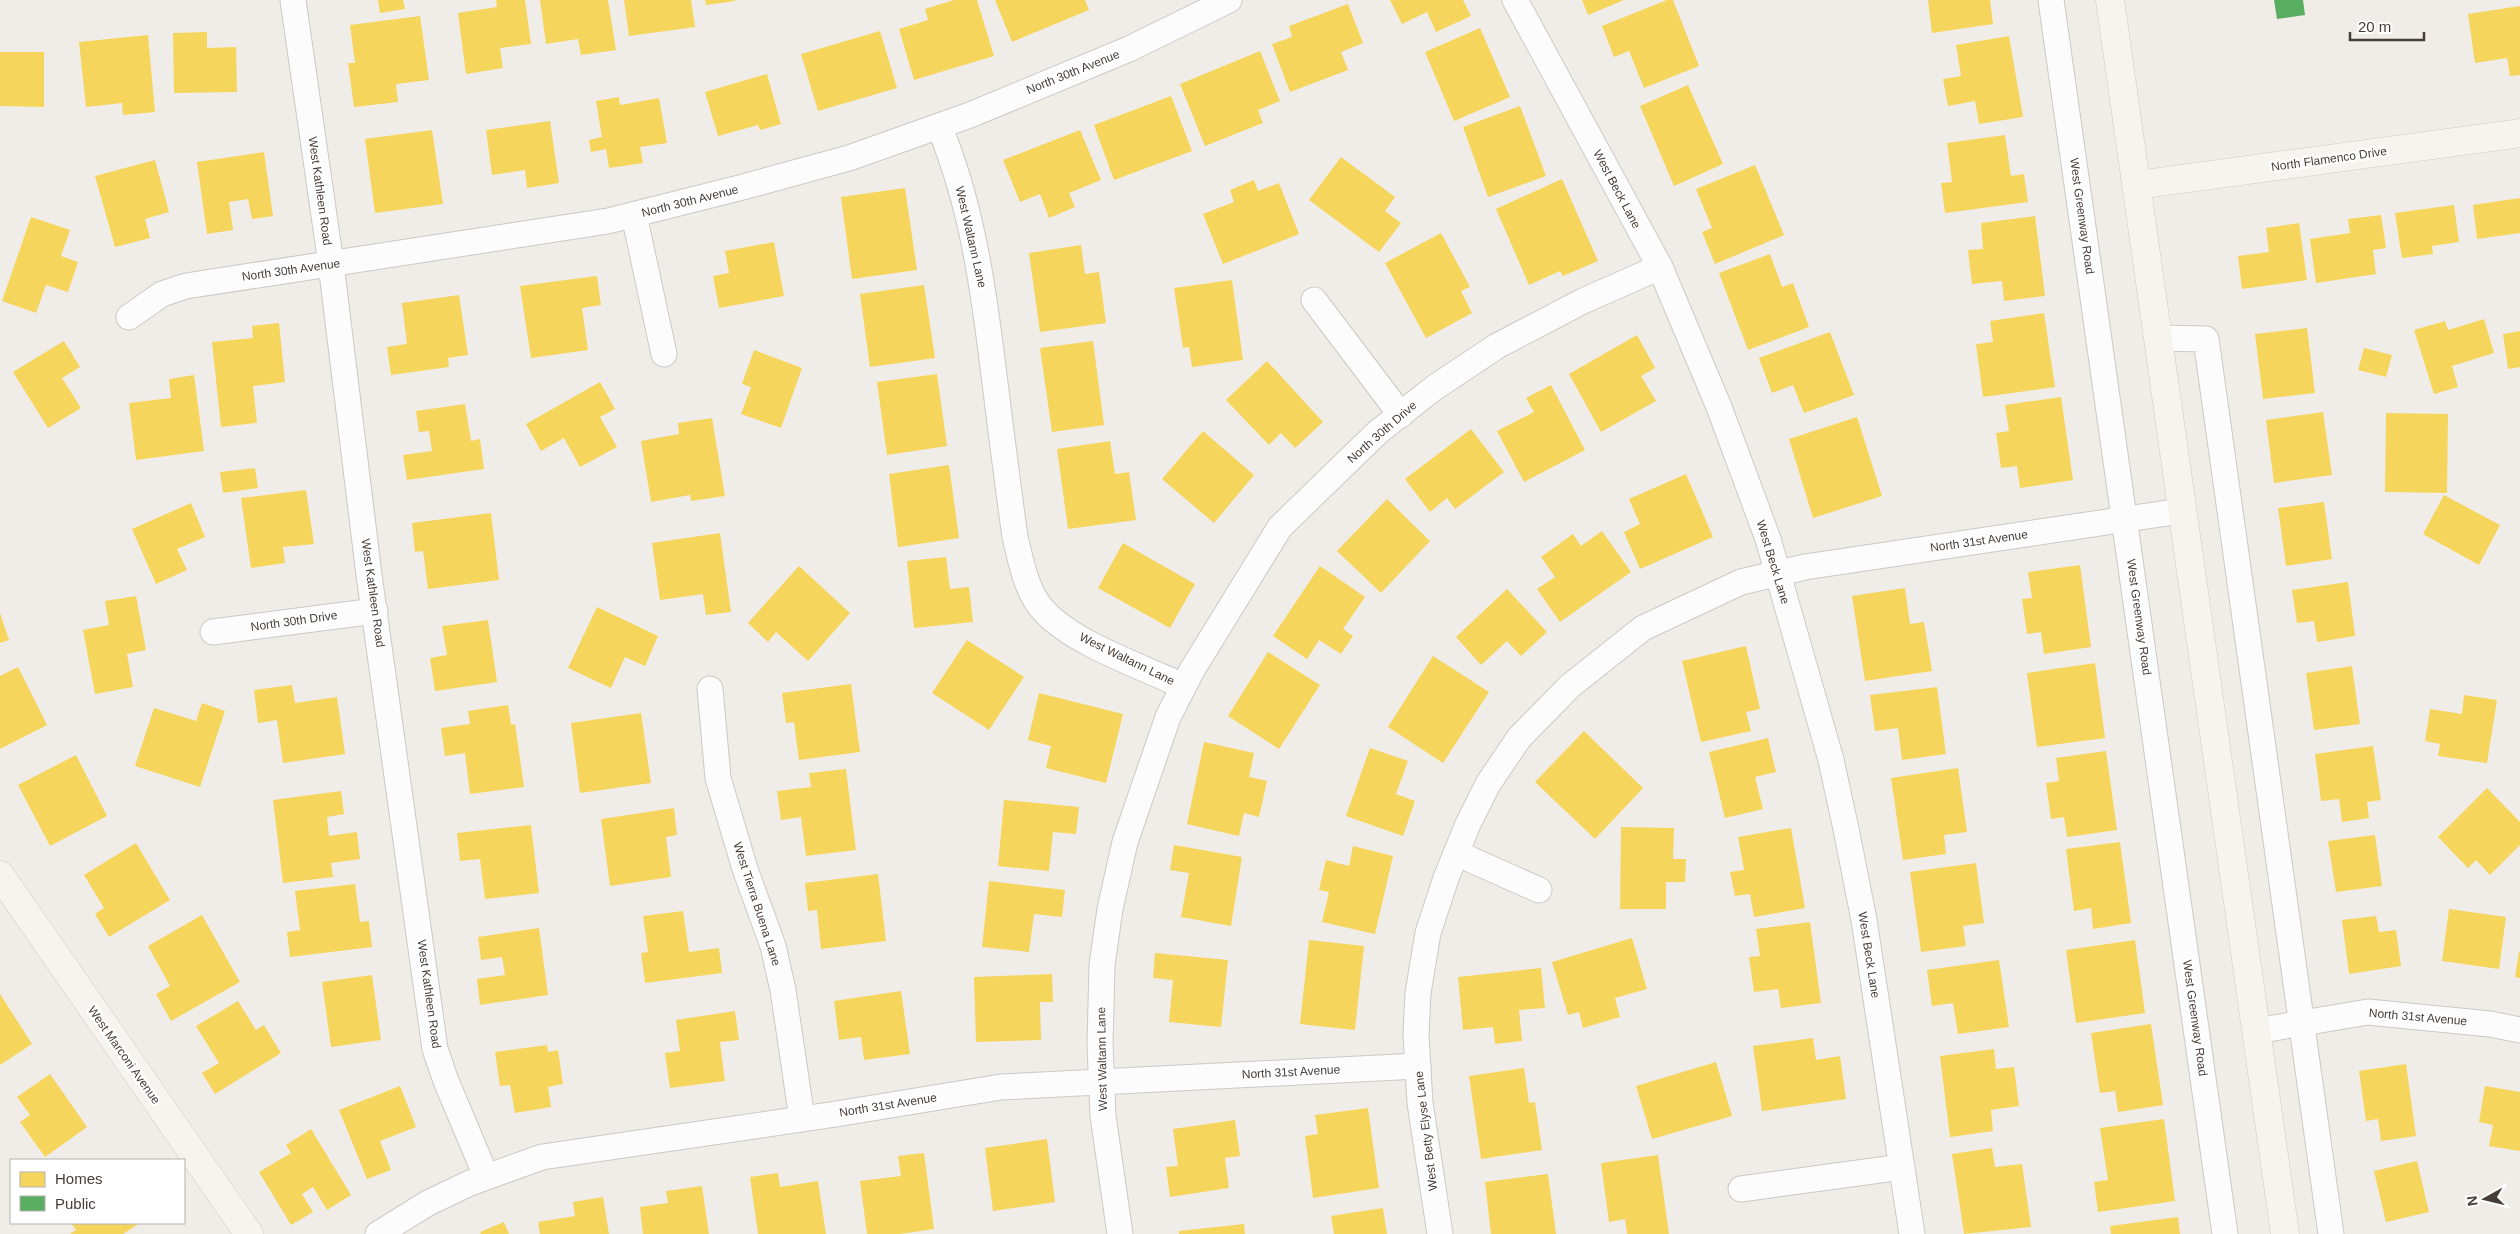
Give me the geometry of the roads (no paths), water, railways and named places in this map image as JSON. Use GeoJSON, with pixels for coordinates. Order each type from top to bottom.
{"type":"FeatureCollection","features":[{"type":"Feature","properties":{"kind":"main road"},"geometry":{"type":"LineString","coordinates":[[2110,0],[2285,1234]]}},
{"type":"Feature","properties":{"kind":"main road","name":"North Flamenco Drive"},"geometry":{"type":"LineString","coordinates":[[2137,184],[2520,133]]}},
{"type":"Feature","properties":{"kind":"main road","name":"West Marconi Avenue"},"geometry":{"type":"LineString","coordinates":[[0,876],[249,1234]]}},
{"type":"Feature","properties":{"kind":"street","name":"West Kathleen Road"},"geometry":{"type":"LineString","coordinates":[[293,0],[331,264],[374,610],[435,1049],[446,1081],[486,1176]]}},
{"type":"Feature","properties":{"kind":"street","name":"North 30th Avenue"},"geometry":{"type":"LineString","coordinates":[[129,317],[162,294],[186,286],[608,221],[849,158],[939,126],[1130,49],[1229,0]]}},
{"type":"Feature","properties":{"kind":"street","name":"West Beck Lane"},"geometry":{"type":"LineString","coordinates":[[1515,0],[1660,267],[1719,407],[1768,539],[1831,760],[1846,828],[1864,920],[1912,1234]]}},
{"type":"Feature","properties":{"kind":"street","name":"West Greenway Road"},"geometry":{"type":"LineString","coordinates":[[2051,0],[2226,1234]]}},
{"type":"Feature","properties":{"kind":"street","name":"West Waltann Lane"},"geometry":{"type":"LineString","coordinates":[[939,126],[948,147],[969,219],[981,274],[1015,537],[1025,577],[1044,611],[1066,629],[1101,648],[1184,686],[1168,717],[1125,842],[1110,909],[1102,965],[1100,1044],[1103,1116],[1120,1234]]}},
{"type":"Feature","properties":{"kind":"street"},"geometry":{"type":"LineString","coordinates":[[634,215],[664,354]]}},
{"type":"Feature","properties":{"kind":"street","name":"North 30th Drive"},"geometry":{"type":"LineString","coordinates":[[1184,686],[1216,627],[1280,527],[1324,482],[1434,388],[1497,346],[1583,301],[1660,267]]}},
{"type":"Feature","properties":{"kind":"street"},"geometry":{"type":"LineString","coordinates":[[1314,300],[1401,415]]}},
{"type":"Feature","properties":{"kind":"street"},"geometry":{"type":"LineString","coordinates":[[2158,338],[2206,338],[2330,1234]]}},
{"type":"Feature","properties":{"kind":"street","name":"North 31st Avenue"},"geometry":{"type":"LineString","coordinates":[[1778,573],[1805,567],[2181,511]]}},
{"type":"Feature","properties":{"kind":"street","name":"West Betty Elyse Lane"},"geometry":{"type":"LineString","coordinates":[[1440,1234],[1420,1103],[1418,993],[1428,933],[1456,853],[1488,784],[1519,738],[1570,686],[1643,628],[1741,582],[1778,573]]}},
{"type":"Feature","properties":{"kind":"street","name":"North 30th Drive"},"geometry":{"type":"LineString","coordinates":[[213,632],[374,610]]}},
{"type":"Feature","properties":{"kind":"street","name":"West Tierra Buena Lane"},"geometry":{"type":"LineString","coordinates":[[710,689],[718,778],[745,869],[773,946],[783,990],[802,1119]]}},
{"type":"Feature","properties":{"kind":"street"},"geometry":{"type":"LineString","coordinates":[[1456,853],[1539,890]]}},
{"type":"Feature","properties":{"kind":"street","name":"North 31st Avenue"},"geometry":{"type":"LineString","coordinates":[[2256,1031],[2368,1012],[2490,1024],[2520,1030]]}},
{"type":"Feature","properties":{"kind":"street","name":"North 31st Avenue"},"geometry":{"type":"LineString","coordinates":[[378,1234],[428,1203],[486,1176],[542,1157],[802,1119],[1001,1087],[1418,1066]]}},
{"type":"Feature","properties":{"kind":"street"},"geometry":{"type":"LineString","coordinates":[[1741,1190],[1902,1167]]}}]}
